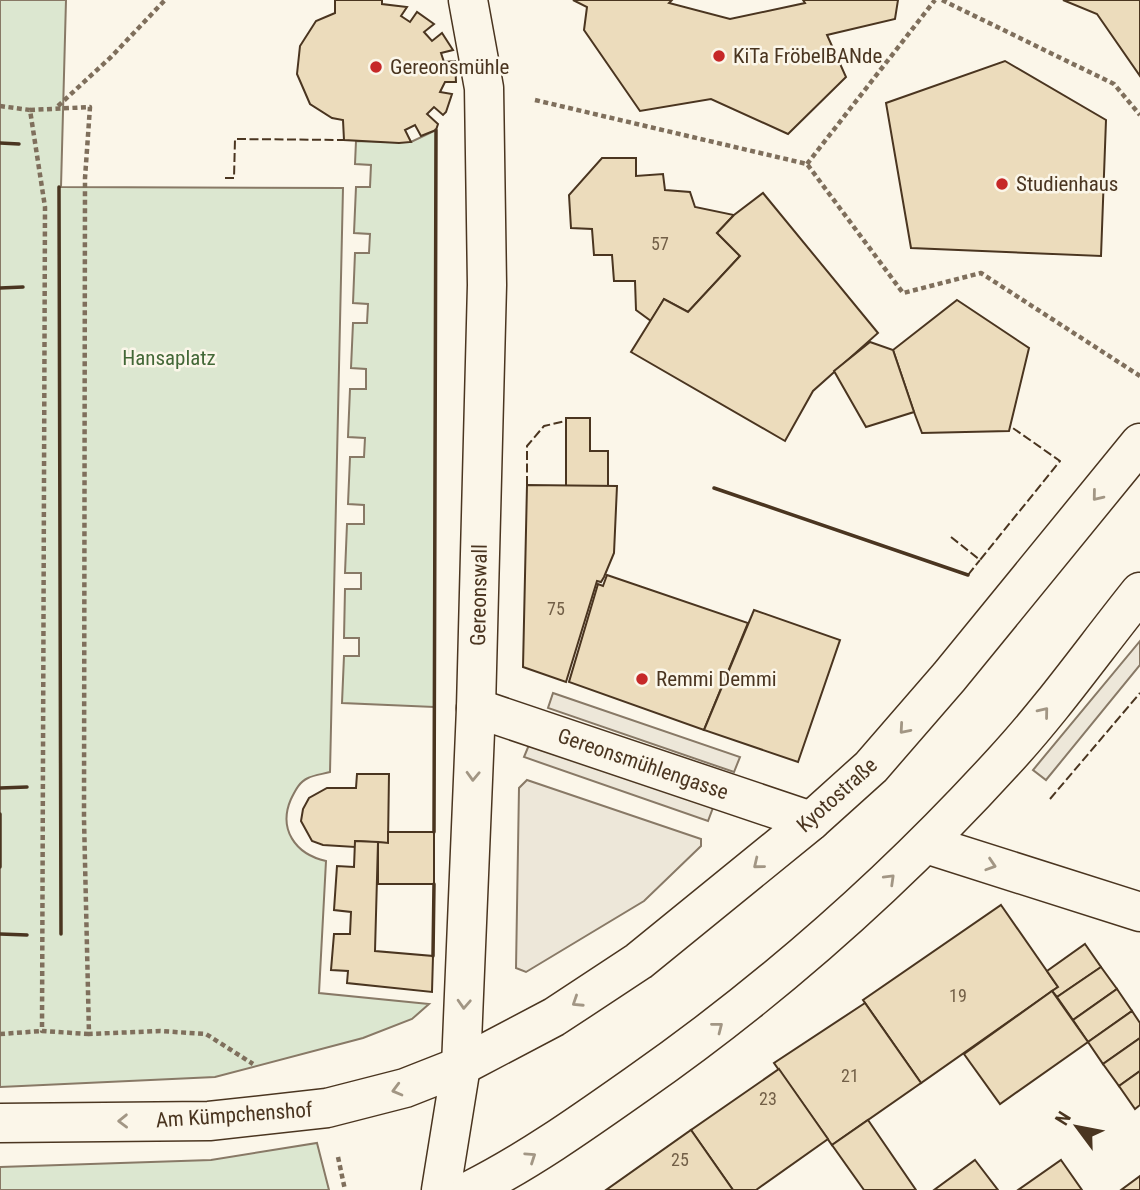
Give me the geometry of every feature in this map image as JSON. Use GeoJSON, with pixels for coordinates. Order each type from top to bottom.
{"type":"FeatureCollection","features":[{"type":"Feature","properties":{"kind":"main road","name":"Gereonswall"},"geometry":{"type":"LineString","coordinates":[[440,1190],[461,1066],[476,708],[487,285],[484,88],[468,0]]}},
{"type":"Feature","properties":{"kind":"main road","name":"Kyotostraße"},"geometry":{"type":"LineString","coordinates":[[461,1066],[554,1017],[639,961],[811,821],[871,767],[949,677],[1140,443]]}},
{"type":"Feature","properties":{"kind":"main road"},"geometry":{"type":"LineString","coordinates":[[471,1190],[516,1167],[714,1031],[822,943],[926,844],[1006,759],[1140,593]]}},
{"type":"Feature","properties":{"kind":"main road","name":"Gereonsmühlengasse"},"geometry":{"type":"LineString","coordinates":[[476,708],[811,821]]}},
{"type":"Feature","properties":{"kind":"main road"},"geometry":{"type":"LineString","coordinates":[[926,844],[1140,912]]}},
{"type":"Feature","properties":{"kind":"main road","name":"Am Kümpchenshof"},"geometry":{"type":"LineString","coordinates":[[0,1123],[209,1121],[327,1108],[405,1088],[461,1066]]}},
{"type":"Feature","properties":{"kind":"path"},"geometry":{"type":"LineString","coordinates":[[57,106],[111,57],[165,0]]}},
{"type":"Feature","properties":{"kind":"path"},"geometry":{"type":"LineString","coordinates":[[807,164],[935,0]]}},
{"type":"Feature","properties":{"kind":"path"},"geometry":{"type":"LineString","coordinates":[[942,0],[1114,84],[1140,115]]}},
{"type":"Feature","properties":{"kind":"path"},"geometry":{"type":"LineString","coordinates":[[484,88],[807,164],[903,293],[981,273],[1140,376]]}},
{"type":"Feature","properties":{"kind":"path"},"geometry":{"type":"LineString","coordinates":[[0,106],[30,110],[57,106],[90,107],[85,178],[84,818],[89,1034]]}},
{"type":"Feature","properties":{"kind":"path"},"geometry":{"type":"LineString","coordinates":[[30,110],[45,207],[42,1031]]}},
{"type":"Feature","properties":{"kind":"path"},"geometry":{"type":"LineString","coordinates":[[0,1034],[42,1031],[89,1034],[160,1031],[206,1034],[263,1070]]}},
{"type":"Feature","properties":{"kind":"green space","name":"Hansaplatz"},"geometry":{"type":"Polygon","coordinates":[[[0,0],[66,0],[61,187],[343,188],[330,772],[310,777],[300,784],[291,799],[287,820],[288,830],[298,846],[315,858],[326,861],[319,993],[429,1004],[412,1019],[363,1038],[215,1077],[0,1087],[0,0]]]}},
{"type":"Feature","properties":{"kind":"green space"},"geometry":{"type":"Polygon","coordinates":[[[436,130],[434,707],[342,703],[344,656],[359,656],[359,638],[344,638],[345,589],[361,589],[361,573],[345,573],[347,524],[364,524],[364,505],[348,504],[350,457],[364,457],[365,438],[348,437],[350,389],[366,389],[366,369],[351,368],[353,323],[367,323],[368,304],[353,303],[355,253],[369,253],[370,234],[354,233],[356,187],[370,187],[371,165],[355,164],[356,141],[411,142],[436,130]]]}},
{"type":"Feature","properties":{"kind":"green space"},"geometry":{"type":"Polygon","coordinates":[[[317,1143],[329,1190],[0,1190],[0,1167],[211,1160],[317,1143]]]}},
{"type":"Feature","properties":{"kind":"shaded area"},"geometry":{"type":"Polygon","coordinates":[[[1140,641],[1140,665],[1046,780],[1033,770],[1140,641]]]}},
{"type":"Feature","properties":{"kind":"shaded area"},"geometry":{"type":"Polygon","coordinates":[[[553,693],[740,757],[734,772],[548,708],[553,693]]]}},
{"type":"Feature","properties":{"kind":"shaded area"},"geometry":{"type":"Polygon","coordinates":[[[531,740],[714,805],[708,821],[524,757],[531,740]]]}},
{"type":"Feature","properties":{"kind":"shaded area"},"geometry":{"type":"Polygon","coordinates":[[[527,780],[701,839],[701,846],[644,901],[526,972],[516,968],[519,788],[527,780]]]}},
{"type":"Feature","properties":{"kind":"building","name":"Gereonsmühle"},"geometry":{"type":"Polygon","coordinates":[[[335,0],[382,0],[382,4],[407,7],[401,16],[410,22],[417,12],[434,24],[424,32],[432,41],[442,33],[453,50],[441,53],[444,62],[455,61],[456,82],[445,82],[440,92],[452,94],[446,112],[443,115],[434,107],[427,114],[438,124],[436,130],[421,136],[415,125],[405,130],[411,142],[344,140],[343,120],[332,118],[310,104],[297,74],[300,46],[316,21],[335,13],[335,0]]]}},
{"type":"Feature","properties":{"kind":"building","name":"KiTa FröbelBANde"},"geometry":{"type":"Polygon","coordinates":[[[573,0],[672,0],[669,3],[730,19],[805,3],[803,0],[898,0],[895,19],[827,35],[846,77],[788,134],[711,99],[640,111],[584,30],[587,7],[573,0]]]}},
{"type":"Feature","properties":{"kind":"building"},"geometry":{"type":"Polygon","coordinates":[[[1063,0],[1140,0],[1140,76],[1097,14],[1063,0]]]}},
{"type":"Feature","properties":{"kind":"building","name":"Studienhaus"},"geometry":{"type":"Polygon","coordinates":[[[1005,61],[1106,120],[1101,256],[911,248],[886,103],[1005,61]]]}},
{"type":"Feature","properties":{"kind":"building"},"geometry":{"type":"Polygon","coordinates":[[[602,158],[636,158],[636,176],[663,174],[665,190],[690,192],[695,207],[734,215],[717,233],[740,256],[688,312],[664,299],[651,321],[636,310],[635,281],[614,281],[612,255],[594,255],[592,229],[571,228],[569,195],[602,158]]]}},
{"type":"Feature","properties":{"kind":"building"},"geometry":{"type":"Polygon","coordinates":[[[763,193],[878,333],[813,391],[785,441],[631,352],[664,299],[688,312],[740,256],[717,233],[734,215],[763,193]]]}},
{"type":"Feature","properties":{"kind":"building"},"geometry":{"type":"Polygon","coordinates":[[[957,300],[1029,348],[1009,431],[922,433],[893,350],[957,300]]]}},
{"type":"Feature","properties":{"kind":"building"},"geometry":{"type":"Polygon","coordinates":[[[870,342],[893,350],[914,412],[866,427],[834,371],[870,342]]]}},
{"type":"Feature","properties":{"kind":"building"},"geometry":{"type":"Polygon","coordinates":[[[566,418],[590,418],[590,451],[608,451],[608,486],[566,486],[566,418]]]}},
{"type":"Feature","properties":{"kind":"building"},"geometry":{"type":"Polygon","coordinates":[[[527,485],[617,486],[614,553],[601,582],[597,581],[566,682],[523,667],[527,485]]]}},
{"type":"Feature","properties":{"kind":"building"},"geometry":{"type":"Polygon","coordinates":[[[607,575],[748,623],[704,730],[569,682],[598,584],[603,586],[607,575]]]}},
{"type":"Feature","properties":{"kind":"building"},"geometry":{"type":"Polygon","coordinates":[[[754,610],[840,640],[798,762],[704,730],[754,610]]]}},
{"type":"Feature","properties":{"kind":"building"},"geometry":{"type":"Polygon","coordinates":[[[357,774],[389,774],[388,843],[355,841],[355,847],[323,845],[312,841],[301,821],[309,798],[327,788],[356,788],[357,774]]]}},
{"type":"Feature","properties":{"kind":"building"},"geometry":{"type":"Polygon","coordinates":[[[388,832],[434,832],[434,884],[378,884],[378,842],[388,843],[388,832]]]}},
{"type":"Feature","properties":{"kind":"building"},"geometry":{"type":"Polygon","coordinates":[[[355,841],[378,842],[375,951],[433,956],[432,992],[347,983],[348,971],[331,970],[334,934],[350,934],[351,912],[334,910],[337,866],[354,867],[355,841]]]}},
{"type":"Feature","properties":{"kind":"building"},"geometry":{"type":"Polygon","coordinates":[[[1001,905],[1058,987],[921,1083],[863,1000],[1001,905]]]}},
{"type":"Feature","properties":{"kind":"building"},"geometry":{"type":"Polygon","coordinates":[[[1085,944],[1101,967],[1057,997],[1052,991],[1058,987],[1047,971],[1085,944]]]}},
{"type":"Feature","properties":{"kind":"building"},"geometry":{"type":"Polygon","coordinates":[[[1101,967],[1117,989],[1073,1020],[1057,997],[1101,967]]]}},
{"type":"Feature","properties":{"kind":"building"},"geometry":{"type":"Polygon","coordinates":[[[1117,989],[1132,1011],[1088,1042],[1073,1020],[1117,989]]]}},
{"type":"Feature","properties":{"kind":"building"},"geometry":{"type":"Polygon","coordinates":[[[1052,991],[1088,1042],[1000,1104],[964,1054],[1052,991]]]}},
{"type":"Feature","properties":{"kind":"building"},"geometry":{"type":"Polygon","coordinates":[[[865,1003],[921,1083],[832,1145],[774,1063],[865,1003]]]}},
{"type":"Feature","properties":{"kind":"building"},"geometry":{"type":"Polygon","coordinates":[[[1132,1011],[1140,1023],[1140,1038],[1103,1064],[1088,1042],[1132,1011]]]}},
{"type":"Feature","properties":{"kind":"building"},"geometry":{"type":"Polygon","coordinates":[[[1140,1038],[1140,1071],[1119,1086],[1103,1064],[1140,1038]]]}},
{"type":"Feature","properties":{"kind":"building"},"geometry":{"type":"Polygon","coordinates":[[[779,1069],[828,1139],[756,1190],[733,1190],[691,1130],[779,1069]]]}},
{"type":"Feature","properties":{"kind":"building"},"geometry":{"type":"Polygon","coordinates":[[[1140,1071],[1140,1105],[1135,1109],[1119,1086],[1140,1071]]]}},
{"type":"Feature","properties":{"kind":"building"},"geometry":{"type":"Polygon","coordinates":[[[868,1120],[916,1190],[864,1190],[832,1145],[868,1120]]]}},
{"type":"Feature","properties":{"kind":"building"},"geometry":{"type":"Polygon","coordinates":[[[691,1130],[733,1190],[606,1190],[691,1130]]]}},
{"type":"Feature","properties":{"kind":"building"},"geometry":{"type":"Polygon","coordinates":[[[975,1160],[998,1190],[934,1190],[975,1160]]]}},
{"type":"Feature","properties":{"kind":"building"},"geometry":{"type":"Polygon","coordinates":[[[1061,1160],[1082,1190],[1018,1190],[1061,1160]]]}},
{"type":"Feature","properties":{"kind":"building"},"geometry":{"type":"Polygon","coordinates":[[[1140,1176],[1140,1190],[1121,1190],[1140,1176]]]}},
{"type":"Feature","properties":{"kind":"fence"},"geometry":{"type":"LineString","coordinates":[[225,178],[234,178],[235,139],[344,140]]}},
{"type":"Feature","properties":{"kind":"fence"},"geometry":{"type":"LineString","coordinates":[[527,485],[527,446],[544,426],[566,421]]}},
{"type":"Feature","properties":{"kind":"fence"},"geometry":{"type":"LineString","coordinates":[[951,537],[980,560],[1060,461],[1010,426]]}},
{"type":"Feature","properties":{"kind":"fence"},"geometry":{"type":"LineString","coordinates":[[968,575],[980,560]]}},
{"type":"Feature","properties":{"kind":"fence"},"geometry":{"type":"LineString","coordinates":[[1050,799],[1140,693]]}},
{"type":"Feature","properties":{"kind":"wall"},"geometry":{"type":"LineString","coordinates":[[434,832],[436,130]]}},
{"type":"Feature","properties":{"kind":"wall"},"geometry":{"type":"LineString","coordinates":[[0,143],[19,144]]}},
{"type":"Feature","properties":{"kind":"wall"},"geometry":{"type":"LineString","coordinates":[[59,187],[61,934]]}},
{"type":"Feature","properties":{"kind":"wall"},"geometry":{"type":"LineString","coordinates":[[0,288],[23,287]]}},
{"type":"Feature","properties":{"kind":"wall"},"geometry":{"type":"LineString","coordinates":[[714,488],[968,575]]}},
{"type":"Feature","properties":{"kind":"wall"},"geometry":{"type":"LineString","coordinates":[[0,788],[27,787]]}},
{"type":"Feature","properties":{"kind":"wall"},"geometry":{"type":"LineString","coordinates":[[0,814],[0,867]]}},
{"type":"Feature","properties":{"kind":"wall"},"geometry":{"type":"LineString","coordinates":[[433,956],[434,884]]}},
{"type":"Feature","properties":{"kind":"wall"},"geometry":{"type":"LineString","coordinates":[[0,934],[27,935]]}},
{"type":"Feature","properties":{"kind":"place","name":"KiTa FröbelBANde"},"geometry":{"type":"Point","coordinates":[719,56]}},
{"type":"Feature","properties":{"kind":"place","name":"Gereonsmühle"},"geometry":{"type":"Point","coordinates":[376,67]}},
{"type":"Feature","properties":{"kind":"place","name":"Studienhaus"},"geometry":{"type":"Point","coordinates":[1002,184]}},
{"type":"Feature","properties":{"kind":"place","name":"Remmi Demmi"},"geometry":{"type":"Point","coordinates":[642,679]}}]}
